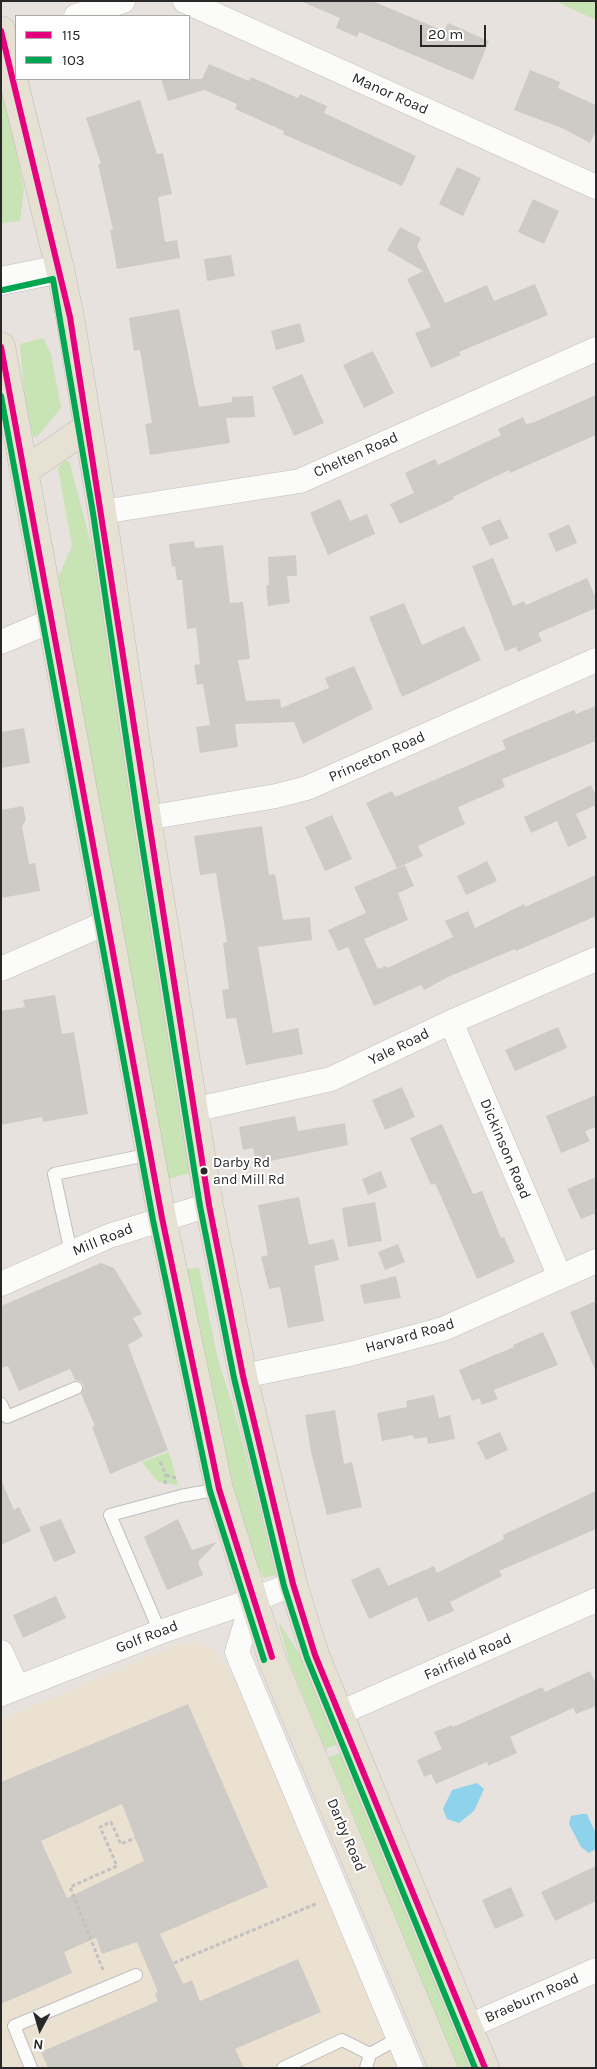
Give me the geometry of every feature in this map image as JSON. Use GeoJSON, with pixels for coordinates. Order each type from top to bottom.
{"type":"FeatureCollection","features":[{"type":"Feature","properties":{"kind":"main road"},"geometry":{"type":"LineString","coordinates":[[5,37],[15,79]]}},
{"type":"Feature","properties":{"kind":"main road"},"geometry":{"type":"LineString","coordinates":[[15,80],[60,269],[102,512],[147,818],[209,1205],[244,1376],[293,1584],[315,1655],[485,2068]]}},
{"type":"Feature","properties":{"kind":"main road","name":"Darby Road"},"geometry":{"type":"LineString","coordinates":[[1,346],[10,437],[24,472],[162,1218],[219,1490],[273,1662],[443,2068]]}},
{"type":"Feature","properties":{"kind":"main road"},"geometry":{"type":"LineString","coordinates":[[24,472],[87,428]]}},
{"type":"Feature","properties":{"kind":"street"},"geometry":{"type":"LineString","coordinates":[[79,15],[123,1]]}},
{"type":"Feature","properties":{"kind":"street","name":"Manor Road"},"geometry":{"type":"LineString","coordinates":[[185,1],[596,187]]}},
{"type":"Feature","properties":{"kind":"street"},"geometry":{"type":"LineString","coordinates":[[1,282],[60,269]]}},
{"type":"Feature","properties":{"kind":"street","name":"Chelten Road"},"geometry":{"type":"LineString","coordinates":[[102,512],[300,481],[596,350]]}},
{"type":"Feature","properties":{"kind":"street"},"geometry":{"type":"LineString","coordinates":[[1,642],[52,620]]}},
{"type":"Feature","properties":{"kind":"street","name":"Princeton Road"},"geometry":{"type":"LineString","coordinates":[[147,818],[276,796],[307,788],[596,660]]}},
{"type":"Feature","properties":{"kind":"street"},"geometry":{"type":"LineString","coordinates":[[1,969],[108,922]]}},
{"type":"Feature","properties":{"kind":"street","name":"Yale Road"},"geometry":{"type":"LineString","coordinates":[[193,1110],[331,1079],[451,1022],[596,959]]}},
{"type":"Feature","properties":{"kind":"street","name":"Dickinson Road"},"geometry":{"type":"LineString","coordinates":[[451,1022],[560,1277]]}},
{"type":"Feature","properties":{"kind":"street","name":"Mill Road"},"geometry":{"type":"LineString","coordinates":[[1,1284],[109,1236],[209,1205]]}},
{"type":"Feature","properties":{"kind":"street","name":"Harvard Road"},"geometry":{"type":"LineString","coordinates":[[244,1376],[350,1354],[443,1329],[596,1261]]}},
{"type":"Feature","properties":{"kind":"street","name":"Golf Road"},"geometry":{"type":"LineString","coordinates":[[9,1691],[160,1632],[293,1584]]}},
{"type":"Feature","properties":{"kind":"street","name":"Darby Road"},"geometry":{"type":"LineString","coordinates":[[253,1600],[237,1652],[411,2068]]}},
{"type":"Feature","properties":{"kind":"street","name":"Fairfield Road"},"geometry":{"type":"LineString","coordinates":[[340,1713],[596,1600]]}},
{"type":"Feature","properties":{"kind":"street"},"geometry":{"type":"LineString","coordinates":[[1,1652],[9,1691]]}},
{"type":"Feature","properties":{"kind":"street","name":"Braeburn Road"},"geometry":{"type":"LineString","coordinates":[[467,2027],[596,1970]]}},
{"type":"Feature","properties":{"kind":"lane"},"geometry":{"type":"LineString","coordinates":[[72,1253],[54,1174],[151,1154]]}},
{"type":"Feature","properties":{"kind":"lane"},"geometry":{"type":"LineString","coordinates":[[1,1404],[7,1417],[76,1388]]}},
{"type":"Feature","properties":{"kind":"lane"},"geometry":{"type":"LineString","coordinates":[[160,1632],[110,1515],[181,1496],[219,1490]]}},
{"type":"Feature","properties":{"kind":"lane"},"geometry":{"type":"LineString","coordinates":[[32,2068],[14,2026],[136,1975]]}},
{"type":"Feature","properties":{"kind":"lane"},"geometry":{"type":"LineString","coordinates":[[366,2068],[370,2054],[399,2038]]}},
{"type":"Feature","properties":{"kind":"lane"},"geometry":{"type":"LineString","coordinates":[[283,2068],[342,2040],[370,2054]]}},
{"type":"Feature","properties":{"kind":"path"},"geometry":{"type":"LineString","coordinates":[[160,1462],[166,1476],[164,1484]]}},
{"type":"Feature","properties":{"kind":"path"},"geometry":{"type":"LineString","coordinates":[[166,1476],[176,1478]]}},
{"type":"Feature","properties":{"kind":"path"},"geometry":{"type":"LineString","coordinates":[[98,1956],[70,1887],[117,1866],[100,1827],[111,1822],[121,1844],[135,1838]]}},
{"type":"Feature","properties":{"kind":"path"},"geometry":{"type":"LineString","coordinates":[[174,1964],[339,1894]]}},
{"type":"Feature","properties":{"kind":"shaded area"},"geometry":{"type":"Polygon","coordinates":[[[192,1642],[212,1649],[225,1665],[249,1704],[401,2068],[1,2068],[1,1720],[174,1646],[192,1642]]]}},
{"type":"Feature","properties":{"kind":"green space"},"geometry":{"type":"Polygon","coordinates":[[[555,1],[596,1],[596,20],[555,1]]]}},
{"type":"Feature","properties":{"kind":"green space"},"geometry":{"type":"Polygon","coordinates":[[[1,74],[24,189],[20,221],[1,223],[1,74]]]}},
{"type":"Feature","properties":{"kind":"green space"},"geometry":{"type":"Polygon","coordinates":[[[43,338],[51,354],[61,408],[37,437],[33,437],[24,393],[20,344],[43,338]]]}},
{"type":"Feature","properties":{"kind":"green space"},"geometry":{"type":"Polygon","coordinates":[[[64,461],[69,461],[96,562],[190,1173],[168,1179],[58,578],[72,546],[58,468],[64,461]]]}},
{"type":"Feature","properties":{"kind":"green space"},"geometry":{"type":"Polygon","coordinates":[[[199,1268],[218,1360],[234,1409],[276,1575],[264,1578],[247,1542],[226,1469],[187,1269],[199,1268]]]}},
{"type":"Feature","properties":{"kind":"green space"},"geometry":{"type":"Polygon","coordinates":[[[169,1452],[178,1485],[158,1482],[142,1462],[169,1452]]]}},
{"type":"Feature","properties":{"kind":"green space"},"geometry":{"type":"Polygon","coordinates":[[[278,1621],[300,1655],[338,1744],[325,1749],[289,1661],[278,1621]]]}},
{"type":"Feature","properties":{"kind":"green space"},"geometry":{"type":"Polygon","coordinates":[[[342,1752],[471,2068],[458,2068],[329,1757],[342,1752]]]}},
{"type":"Feature","properties":{"kind":"water"},"geometry":{"type":"Polygon","coordinates":[[[477,1783],[484,1789],[474,1811],[459,1823],[447,1819],[443,1809],[452,1790],[477,1783]]]}},
{"type":"Feature","properties":{"kind":"water"},"geometry":{"type":"Polygon","coordinates":[[[587,1814],[596,1834],[596,1849],[589,1853],[581,1847],[569,1824],[571,1816],[587,1814]]]}},
{"type":"Feature","properties":{"kind":"building"},"geometry":{"type":"Polygon","coordinates":[[[300,1],[372,1],[444,31],[448,23],[489,41],[473,80],[359,32],[357,37],[336,28],[340,18],[300,1]]]}},
{"type":"Feature","properties":{"kind":"building"},"geometry":{"type":"Polygon","coordinates":[[[209,64],[249,81],[251,77],[298,98],[300,94],[327,106],[324,113],[416,156],[402,186],[283,134],[284,131],[235,109],[237,104],[204,90],[168,101],[161,80],[202,79],[209,64]]]}},
{"type":"Feature","properties":{"kind":"building"},"geometry":{"type":"Polygon","coordinates":[[[530,70],[560,82],[558,88],[596,105],[596,131],[590,143],[562,128],[514,110],[530,70]]]}},
{"type":"Feature","properties":{"kind":"building"},"geometry":{"type":"Polygon","coordinates":[[[140,100],[157,154],[163,153],[172,194],[158,197],[165,242],[177,240],[180,258],[117,269],[110,230],[113,230],[98,164],[101,164],[86,118],[140,100]]]}},
{"type":"Feature","properties":{"kind":"building"},"geometry":{"type":"Polygon","coordinates":[[[457,167],[481,178],[463,216],[439,204],[457,167]]]}},
{"type":"Feature","properties":{"kind":"building"},"geometry":{"type":"Polygon","coordinates":[[[533,199],[559,211],[544,244],[518,232],[533,199]]]}},
{"type":"Feature","properties":{"kind":"building"},"geometry":{"type":"Polygon","coordinates":[[[400,227],[421,238],[417,246],[445,303],[487,285],[494,301],[535,284],[548,315],[459,352],[461,355],[431,368],[415,333],[431,327],[407,279],[423,271],[387,250],[400,227]]]}},
{"type":"Feature","properties":{"kind":"building"},"geometry":{"type":"Polygon","coordinates":[[[231,255],[235,276],[207,281],[204,259],[231,255]]]}},
{"type":"Feature","properties":{"kind":"building"},"geometry":{"type":"Polygon","coordinates":[[[179,309],[199,407],[232,402],[232,397],[253,396],[255,417],[226,418],[230,443],[150,455],[145,424],[152,423],[140,350],[134,351],[129,318],[179,309]]]}},
{"type":"Feature","properties":{"kind":"building"},"geometry":{"type":"Polygon","coordinates":[[[300,323],[305,342],[276,350],[271,331],[300,323]]]}},
{"type":"Feature","properties":{"kind":"building"},"geometry":{"type":"Polygon","coordinates":[[[373,351],[394,393],[364,408],[343,365],[373,351]]]}},
{"type":"Feature","properties":{"kind":"building"},"geometry":{"type":"Polygon","coordinates":[[[302,374],[324,423],[294,436],[272,387],[302,374]]]}},
{"type":"Feature","properties":{"kind":"building"},"geometry":{"type":"Polygon","coordinates":[[[596,395],[596,435],[510,473],[509,470],[453,497],[454,499],[400,524],[390,504],[414,493],[405,473],[435,459],[438,465],[501,435],[498,429],[523,417],[526,424],[532,423],[596,395]]]}},
{"type":"Feature","properties":{"kind":"building"},"geometry":{"type":"Polygon","coordinates":[[[340,499],[350,521],[367,514],[375,534],[328,555],[310,513],[340,499]]]}},
{"type":"Feature","properties":{"kind":"building"},"geometry":{"type":"Polygon","coordinates":[[[500,519],[509,538],[490,546],[481,527],[500,519]]]}},
{"type":"Feature","properties":{"kind":"building"},"geometry":{"type":"Polygon","coordinates":[[[569,524],[577,543],[556,552],[548,534],[569,524]]]}},
{"type":"Feature","properties":{"kind":"building"},"geometry":{"type":"Polygon","coordinates":[[[194,541],[195,548],[223,545],[230,603],[243,602],[250,659],[238,660],[246,701],[280,699],[281,708],[329,688],[325,678],[354,666],[373,709],[303,744],[294,722],[235,724],[238,747],[200,753],[196,727],[210,725],[203,684],[197,685],[194,665],[200,664],[196,628],[187,629],[182,580],[177,580],[175,566],[172,567],[169,544],[194,541]]]}},
{"type":"Feature","properties":{"kind":"building"},"geometry":{"type":"Polygon","coordinates":[[[296,555],[297,576],[287,576],[290,603],[268,606],[266,586],[269,585],[268,557],[296,555]]]}},
{"type":"Feature","properties":{"kind":"building"},"geometry":{"type":"Polygon","coordinates":[[[493,558],[513,606],[524,601],[526,605],[587,578],[596,598],[596,608],[538,633],[542,641],[518,652],[516,647],[505,651],[472,566],[493,558]]]}},
{"type":"Feature","properties":{"kind":"building"},"geometry":{"type":"Polygon","coordinates":[[[404,603],[422,645],[464,626],[481,660],[402,697],[369,617],[404,603]]]}},
{"type":"Feature","properties":{"kind":"building"},"geometry":{"type":"Polygon","coordinates":[[[596,706],[596,741],[502,779],[505,787],[458,807],[465,824],[418,846],[423,856],[397,868],[366,803],[392,791],[395,797],[506,749],[502,740],[574,710],[576,714],[596,706]]]}},
{"type":"Feature","properties":{"kind":"building"},"geometry":{"type":"Polygon","coordinates":[[[24,728],[30,763],[1,768],[1,732],[24,728]]]}},
{"type":"Feature","properties":{"kind":"building"},"geometry":{"type":"Polygon","coordinates":[[[591,785],[596,796],[596,805],[576,814],[587,838],[568,847],[557,821],[531,833],[524,817],[591,785]]]}},
{"type":"Feature","properties":{"kind":"building"},"geometry":{"type":"Polygon","coordinates":[[[23,806],[26,820],[22,826],[29,864],[35,863],[40,891],[1,898],[1,810],[23,806]]]}},
{"type":"Feature","properties":{"kind":"building"},"geometry":{"type":"Polygon","coordinates":[[[332,815],[352,859],[325,871],[305,827],[332,815]]]}},
{"type":"Feature","properties":{"kind":"building"},"geometry":{"type":"Polygon","coordinates":[[[262,826],[269,875],[275,874],[283,920],[310,917],[312,940],[258,947],[273,1033],[298,1028],[303,1054],[246,1065],[236,1018],[226,1019],[222,990],[229,989],[223,943],[227,942],[216,873],[200,875],[194,836],[262,826]]]}},
{"type":"Feature","properties":{"kind":"building"},"geometry":{"type":"Polygon","coordinates":[[[487,861],[497,881],[466,895],[457,876],[487,861]]]}},
{"type":"Feature","properties":{"kind":"building"},"geometry":{"type":"Polygon","coordinates":[[[405,865],[414,886],[398,893],[408,920],[364,939],[378,969],[386,966],[387,968],[453,937],[445,921],[468,911],[475,928],[524,904],[525,907],[596,875],[596,916],[516,951],[515,949],[448,977],[424,990],[421,985],[374,1006],[348,947],[338,951],[328,930],[366,913],[354,887],[405,865]]]}},
{"type":"Feature","properties":{"kind":"building"},"geometry":{"type":"Polygon","coordinates":[[[55,995],[62,1034],[74,1032],[88,1114],[43,1122],[42,1117],[1,1125],[1,1011],[25,1007],[23,1000],[55,995]]]}},
{"type":"Feature","properties":{"kind":"building"},"geometry":{"type":"Polygon","coordinates":[[[558,1027],[567,1048],[515,1071],[505,1050],[558,1027]]]}},
{"type":"Feature","properties":{"kind":"building"},"geometry":{"type":"Polygon","coordinates":[[[402,1087],[415,1117],[385,1130],[372,1100],[402,1087]]]}},
{"type":"Feature","properties":{"kind":"building"},"geometry":{"type":"Polygon","coordinates":[[[596,1095],[596,1127],[585,1131],[590,1141],[561,1153],[546,1116],[596,1095]]]}},
{"type":"Feature","properties":{"kind":"building"},"geometry":{"type":"Polygon","coordinates":[[[295,1116],[298,1131],[345,1123],[348,1145],[256,1164],[253,1148],[243,1150],[239,1127],[295,1116]]]}},
{"type":"Feature","properties":{"kind":"building"},"geometry":{"type":"Polygon","coordinates":[[[442,1124],[473,1194],[482,1191],[501,1238],[504,1237],[515,1262],[477,1279],[435,1183],[431,1185],[410,1138],[442,1124]]]}},
{"type":"Feature","properties":{"kind":"building"},"geometry":{"type":"Polygon","coordinates":[[[381,1171],[387,1187],[368,1195],[362,1179],[381,1171]]]}},
{"type":"Feature","properties":{"kind":"building"},"geometry":{"type":"Polygon","coordinates":[[[596,1177],[596,1213],[581,1219],[567,1189],[596,1177]]]}},
{"type":"Feature","properties":{"kind":"building"},"geometry":{"type":"Polygon","coordinates":[[[299,1197],[309,1245],[334,1239],[339,1260],[314,1266],[324,1321],[288,1328],[280,1287],[269,1289],[261,1257],[268,1255],[258,1205],[299,1197]]]}},
{"type":"Feature","properties":{"kind":"building"},"geometry":{"type":"Polygon","coordinates":[[[375,1202],[382,1241],[348,1247],[342,1208],[375,1202]]]}},
{"type":"Feature","properties":{"kind":"building"},"geometry":{"type":"Polygon","coordinates":[[[398,1244],[405,1262],[385,1270],[378,1252],[398,1244]]]}},
{"type":"Feature","properties":{"kind":"building"},"geometry":{"type":"Polygon","coordinates":[[[101,1263],[114,1268],[142,1314],[133,1318],[143,1336],[128,1345],[168,1450],[110,1474],[92,1427],[95,1426],[81,1394],[84,1385],[80,1381],[75,1380],[70,1369],[19,1391],[8,1366],[1,1368],[1,1306],[101,1263]]]}},
{"type":"Feature","properties":{"kind":"building"},"geometry":{"type":"Polygon","coordinates":[[[396,1276],[401,1298],[364,1304],[360,1285],[396,1276]]]}},
{"type":"Feature","properties":{"kind":"building"},"geometry":{"type":"Polygon","coordinates":[[[596,1301],[596,1372],[570,1312],[596,1301]]]}},
{"type":"Feature","properties":{"kind":"building"},"geometry":{"type":"Polygon","coordinates":[[[543,1332],[558,1365],[494,1390],[498,1399],[482,1405],[479,1398],[472,1401],[459,1370],[514,1347],[513,1345],[543,1332]]]}},
{"type":"Feature","properties":{"kind":"building"},"geometry":{"type":"Polygon","coordinates":[[[434,1395],[439,1418],[450,1415],[455,1439],[428,1444],[427,1437],[414,1439],[413,1435],[382,1441],[377,1413],[407,1407],[406,1401],[434,1395]]]}},
{"type":"Feature","properties":{"kind":"building"},"geometry":{"type":"Polygon","coordinates":[[[335,1410],[344,1464],[352,1462],[362,1507],[327,1515],[311,1452],[305,1415],[335,1410]]]}},
{"type":"Feature","properties":{"kind":"building"},"geometry":{"type":"Polygon","coordinates":[[[500,1432],[508,1450],[486,1460],[477,1442],[500,1432]]]}},
{"type":"Feature","properties":{"kind":"building"},"geometry":{"type":"Polygon","coordinates":[[[1,1480],[14,1510],[19,1507],[31,1531],[1,1545],[1,1480]]]}},
{"type":"Feature","properties":{"kind":"building"},"geometry":{"type":"Polygon","coordinates":[[[596,1491],[596,1529],[499,1571],[502,1576],[450,1602],[454,1611],[428,1622],[417,1597],[369,1619],[351,1580],[379,1567],[388,1586],[434,1566],[437,1573],[504,1539],[503,1535],[596,1491]]]}},
{"type":"Feature","properties":{"kind":"building"},"geometry":{"type":"Polygon","coordinates":[[[61,1519],[76,1553],[54,1562],[39,1527],[61,1519]]]}},
{"type":"Feature","properties":{"kind":"building"},"geometry":{"type":"Polygon","coordinates":[[[178,1519],[192,1550],[217,1542],[198,1562],[203,1575],[167,1590],[144,1537],[178,1519]]]}},
{"type":"Feature","properties":{"kind":"building"},"geometry":{"type":"Polygon","coordinates":[[[56,1596],[66,1618],[23,1638],[13,1615],[56,1596]]]}},
{"type":"Feature","properties":{"kind":"building"},"geometry":{"type":"Polygon","coordinates":[[[590,1671],[596,1684],[596,1706],[576,1714],[573,1708],[510,1737],[517,1753],[488,1766],[487,1762],[436,1784],[431,1774],[424,1777],[417,1760],[442,1749],[434,1732],[452,1725],[453,1727],[542,1687],[545,1692],[590,1671]]]}},
{"type":"Feature","properties":{"kind":"building"},"geometry":{"type":"Polygon","coordinates":[[[188,1704],[268,1887],[160,1934],[183,1984],[192,1980],[200,2001],[298,1959],[321,2012],[235,2049],[244,2068],[48,2068],[41,2052],[158,2001],[155,1993],[158,1992],[137,1942],[102,1954],[96,1938],[64,1952],[72,1973],[1,2004],[1,1782],[188,1704]],[[122,1804],[41,1841],[67,1898],[144,1861],[122,1804]]]}},
{"type":"Feature","properties":{"kind":"building"},"geometry":{"type":"Polygon","coordinates":[[[596,1866],[596,1901],[555,1921],[541,1892],[596,1866]]]}},
{"type":"Feature","properties":{"kind":"building"},"geometry":{"type":"Polygon","coordinates":[[[511,1887],[524,1916],[495,1929],[482,1900],[511,1887]]]}},
{"type":"Feature","properties":{"kind":"transit line","name":"115"},"geometry":{"type":"LineString","coordinates":[[1,31],[70,317],[209,1205],[243,1376],[293,1584],[315,1655],[485,2068]]}},
{"type":"Feature","properties":{"kind":"transit line","name":"103"},"geometry":{"type":"LineString","coordinates":[[3,290],[53,279],[93,513],[138,819],[200,1206],[234,1378],[284,1586],[307,1658],[475,2068]]}},
{"type":"Feature","properties":{"kind":"transit line","name":"115"},"geometry":{"type":"LineString","coordinates":[[1,347],[162,1218],[219,1489],[272,1657]]}},
{"type":"Feature","properties":{"kind":"transit line","name":"103"},"geometry":{"type":"LineString","coordinates":[[1,396],[153,1220],[210,1491],[264,1660]]}},
{"type":"Feature","properties":{"kind":"place","name":"Darby Rd and Mill Rd"},"geometry":{"type":"Point","coordinates":[204,1171]}}]}
